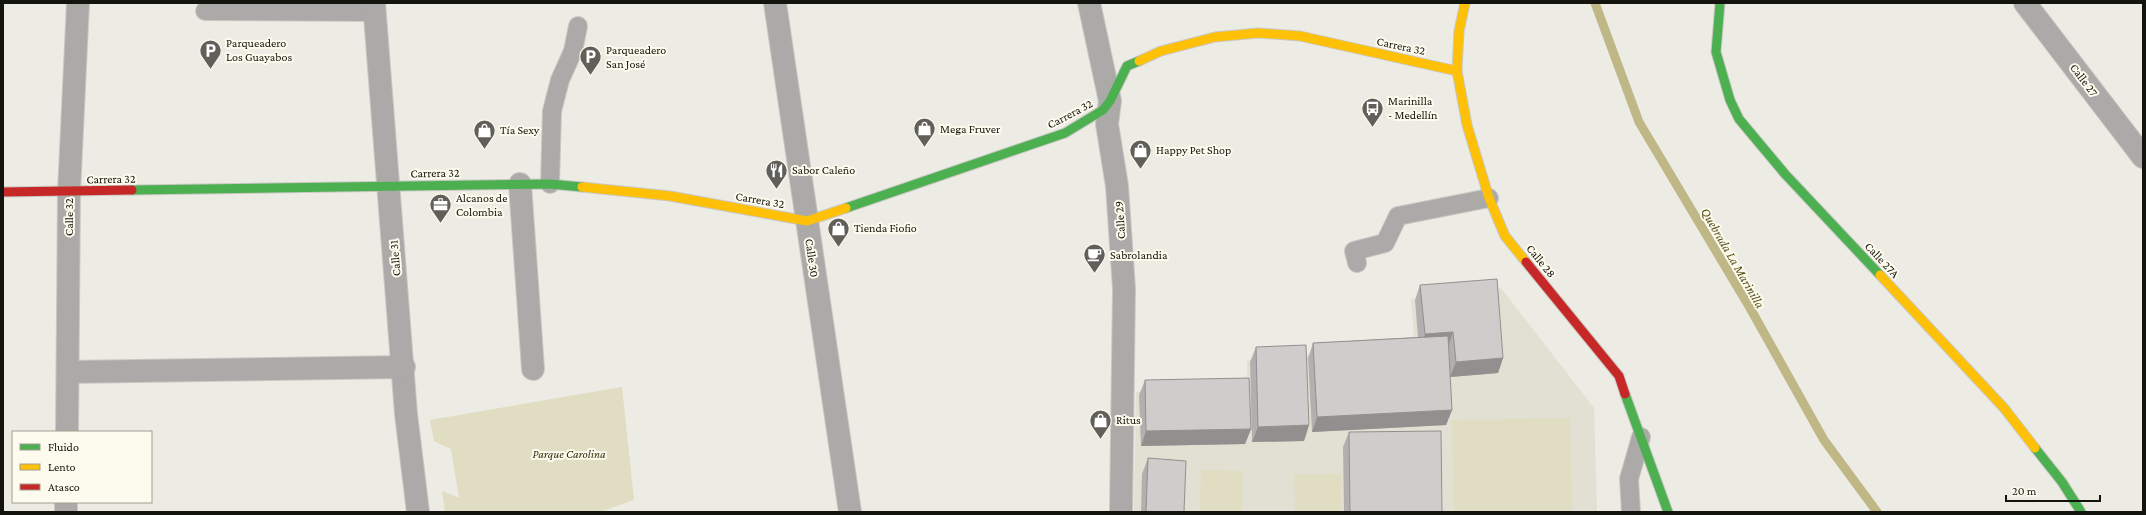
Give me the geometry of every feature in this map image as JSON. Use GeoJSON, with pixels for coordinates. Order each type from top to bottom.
{"type":"FeatureCollection","features":[{"type":"Feature","properties":{"kind":"street","name":"Calle 32"},"geometry":{"type":"LineString","coordinates":[[67,431],[69,192],[78,3]]}},
{"type":"Feature","properties":{"kind":"street","name":"Calle 30"},"geometry":{"type":"LineString","coordinates":[[775,3],[850,512]]}},
{"type":"Feature","properties":{"kind":"street","name":"Calle 29"},"geometry":{"type":"LineString","coordinates":[[1089,3],[1110,101],[1107,124],[1118,186],[1124,289],[1121,512]]}},
{"type":"Feature","properties":{"kind":"street","name":"Calle 28"},"geometry":{"type":"LineString","coordinates":[[1465,3],[1459,31],[1457,71],[1467,125],[1489,198],[1505,236],[1619,376],[1668,512]]}},
{"type":"Feature","properties":{"kind":"street","name":"Calle 27A"},"geometry":{"type":"LineString","coordinates":[[1720,3],[1716,52],[1730,100],[1739,119],[1785,174],[2004,408],[2062,482],[2081,512]]}},
{"type":"Feature","properties":{"kind":"street","name":"Calle 27"},"geometry":{"type":"LineString","coordinates":[[2025,3],[2143,157]]}},
{"type":"Feature","properties":{"kind":"street","name":"Calle 31"},"geometry":{"type":"LineString","coordinates":[[375,8],[404,366],[406,414],[418,512]]}},
{"type":"Feature","properties":{"kind":"street","name":"Carrera 32"},"geometry":{"type":"LineString","coordinates":[[3,192],[390,185],[550,184],[670,196],[807,221],[925,182],[1065,132],[1103,110],[1110,101],[1127,66],[1161,51],[1215,38],[1258,33],[1300,36],[1457,71]]}},
{"type":"Feature","properties":{"kind":"street"},"geometry":{"type":"LineString","coordinates":[[520,184],[533,369]]}},
{"type":"Feature","properties":{"kind":"street"},"geometry":{"type":"LineString","coordinates":[[68,372],[404,366]]}},
{"type":"Feature","properties":{"kind":"lane"},"geometry":{"type":"LineString","coordinates":[[205,11],[375,8]]}},
{"type":"Feature","properties":{"kind":"lane"},"geometry":{"type":"LineString","coordinates":[[550,184],[552,110],[560,80],[573,51],[578,26]]}},
{"type":"Feature","properties":{"kind":"lane"},"geometry":{"type":"LineString","coordinates":[[1357,263],[1354,251],[1385,243],[1398,216],[1489,198]]}},
{"type":"Feature","properties":{"kind":"lane"},"geometry":{"type":"LineString","coordinates":[[1631,512],[1629,479],[1641,437]]}},
{"type":"Feature","properties":{"kind":"shaded area"},"geometry":{"type":"Polygon","coordinates":[[[1501,288],[1594,408],[1597,512],[1134,512],[1136,392],[1247,387],[1247,360],[1415,348],[1411,299],[1501,288]]]}},
{"type":"Feature","properties":{"kind":"green space","name":"Parque Carolina"},"geometry":{"type":"Polygon","coordinates":[[[622,387],[634,500],[600,512],[445,512],[442,491],[459,498],[451,449],[434,441],[430,420],[622,387]]]}},
{"type":"Feature","properties":{"kind":"green space"},"geometry":{"type":"Polygon","coordinates":[[[1570,418],[1572,512],[1454,512],[1452,420],[1570,418]]]}},
{"type":"Feature","properties":{"kind":"green space"},"geometry":{"type":"Polygon","coordinates":[[[1201,470],[1243,471],[1242,512],[1200,512],[1201,470]]]}},
{"type":"Feature","properties":{"kind":"green space"},"geometry":{"type":"Polygon","coordinates":[[[1294,474],[1341,474],[1341,512],[1295,512],[1294,474]]]}},
{"type":"Feature","properties":{"kind":"building"},"geometry":{"type":"Polygon","coordinates":[[[1497,279],[1503,358],[1456,362],[1453,332],[1425,334],[1420,285],[1497,279]]]}},
{"type":"Feature","properties":{"kind":"building"},"geometry":{"type":"Polygon","coordinates":[[[1448,336],[1452,410],[1317,417],[1313,343],[1448,336]]]}},
{"type":"Feature","properties":{"kind":"building"},"geometry":{"type":"Polygon","coordinates":[[[1306,345],[1309,425],[1258,427],[1256,347],[1306,345]]]}},
{"type":"Feature","properties":{"kind":"building"},"geometry":{"type":"Polygon","coordinates":[[[1249,378],[1251,429],[1146,431],[1145,380],[1249,378]]]}},
{"type":"Feature","properties":{"kind":"building"},"geometry":{"type":"Polygon","coordinates":[[[1441,431],[1442,512],[1350,512],[1349,432],[1441,431]]]}},
{"type":"Feature","properties":{"kind":"building"},"geometry":{"type":"Polygon","coordinates":[[[1148,458],[1186,461],[1184,512],[1146,512],[1148,458]]]}},
{"type":"Feature","properties":{"kind":"waterway","name":"Quebrada La Marinilla"},"geometry":{"type":"LineString","coordinates":[[1595,3],[1639,122],[1750,308],[1824,440],[1877,512]]}},
{"type":"Feature","properties":{"kind":"traffic: fast"},"geometry":{"type":"LineString","coordinates":[[1720,3],[1716,52],[1730,100],[1739,119],[1785,174],[1880,275]]}},
{"type":"Feature","properties":{"kind":"traffic: fast"},"geometry":{"type":"LineString","coordinates":[[846,208],[1065,133],[1103,110],[1110,101],[1127,66],[1139,61]]}},
{"type":"Feature","properties":{"kind":"traffic: fast"},"geometry":{"type":"LineString","coordinates":[[132,190],[550,184],[582,187]]}},
{"type":"Feature","properties":{"kind":"traffic: fast"},"geometry":{"type":"LineString","coordinates":[[1625,394],[1668,512]]}},
{"type":"Feature","properties":{"kind":"traffic: fast"},"geometry":{"type":"LineString","coordinates":[[2035,448],[2062,482],[2081,512]]}},
{"type":"Feature","properties":{"kind":"traffic: slow"},"geometry":{"type":"LineString","coordinates":[[1465,3],[1459,31],[1457,71],[1467,125],[1489,198],[1505,236],[1526,262]]}},
{"type":"Feature","properties":{"kind":"traffic: slow"},"geometry":{"type":"LineString","coordinates":[[1139,61],[1161,51],[1215,37],[1258,33],[1300,36],[1457,71]]}},
{"type":"Feature","properties":{"kind":"traffic: slow"},"geometry":{"type":"LineString","coordinates":[[582,187],[670,196],[807,221],[846,208]]}},
{"type":"Feature","properties":{"kind":"traffic: slow"},"geometry":{"type":"LineString","coordinates":[[1880,275],[2004,408],[2035,448]]}},
{"type":"Feature","properties":{"kind":"traffic: jam"},"geometry":{"type":"LineString","coordinates":[[3,192],[132,190]]}},
{"type":"Feature","properties":{"kind":"traffic: jam"},"geometry":{"type":"LineString","coordinates":[[1526,262],[1619,376],[1625,394]]}},
{"type":"Feature","properties":{"kind":"place","name":"Parqueadero Los Guayabos"},"geometry":{"type":"Point","coordinates":[210,70]}},
{"type":"Feature","properties":{"kind":"place","name":"Parqueadero San José"},"geometry":{"type":"Point","coordinates":[590,76]}},
{"type":"Feature","properties":{"kind":"place","name":"Marinilla - Medellín"},"geometry":{"type":"Point","coordinates":[1372,128]}},
{"type":"Feature","properties":{"kind":"place","name":"Mega Fruver"},"geometry":{"type":"Point","coordinates":[925,148]}},
{"type":"Feature","properties":{"kind":"place","name":"Tía Sexy"},"geometry":{"type":"Point","coordinates":[484,150]}},
{"type":"Feature","properties":{"kind":"place","name":"Happy Pet Shop"},"geometry":{"type":"Point","coordinates":[1140,170]}},
{"type":"Feature","properties":{"kind":"place","name":"Sabor Caleño"},"geometry":{"type":"Point","coordinates":[776,190]}},
{"type":"Feature","properties":{"kind":"place","name":"Alcanos de Colombia"},"geometry":{"type":"Point","coordinates":[440,224]}},
{"type":"Feature","properties":{"kind":"place","name":"Tienda Fiofio"},"geometry":{"type":"Point","coordinates":[839,248]}},
{"type":"Feature","properties":{"kind":"place","name":"Sabrolandia"},"geometry":{"type":"Point","coordinates":[1094,274]}},
{"type":"Feature","properties":{"kind":"place","name":"Ritus"},"geometry":{"type":"Point","coordinates":[1101,440]}}]}
